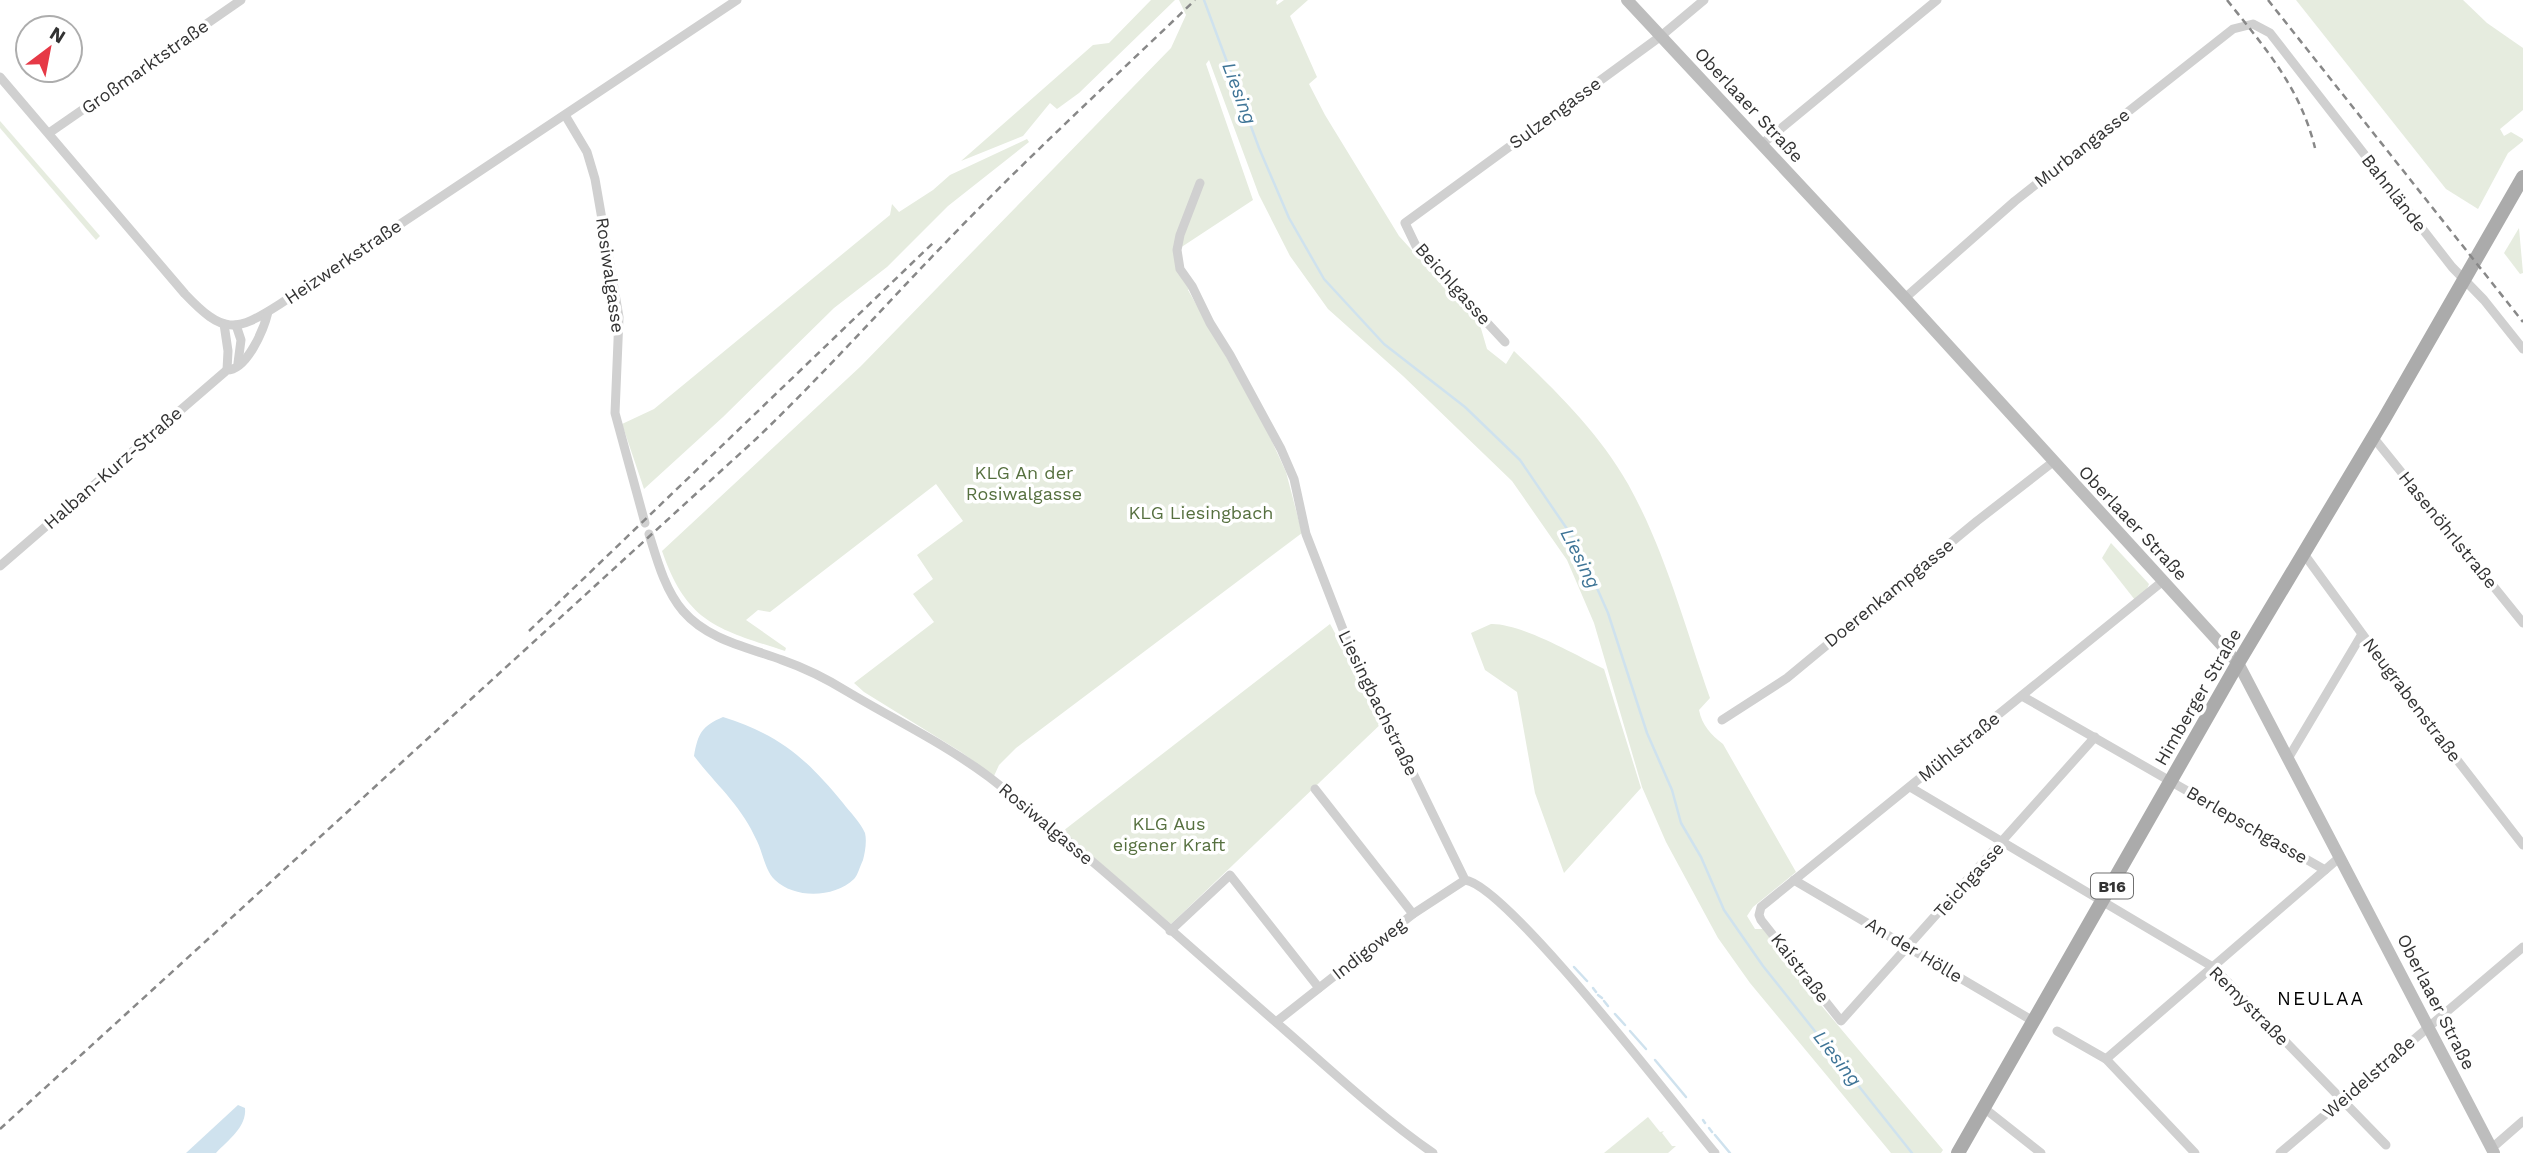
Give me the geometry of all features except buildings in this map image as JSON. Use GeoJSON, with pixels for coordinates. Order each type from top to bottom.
{"type":"FeatureCollection","features":[{"type":"Feature","properties":{"kind":"main road","name":"Oberlaaer Straße"},"geometry":{"type":"LineString","coordinates":[[1627,0],[1905,298],[2238,663],[2493,1150]]}},
{"type":"Feature","properties":{"kind":"main road","name":"Himberger Straße"},"geometry":{"type":"LineString","coordinates":[[1958,1153],[2238,663],[2373,437],[2523,177]]}},
{"type":"Feature","properties":{"kind":"street","name":"Großmarktstraße"},"geometry":{"type":"LineString","coordinates":[[49,133],[241,0]]}},
{"type":"Feature","properties":{"kind":"street","name":"Heizwerkstraße"},"geometry":{"type":"LineString","coordinates":[[223,324],[236,325],[253,321],[268,312],[737,0]]}},
{"type":"Feature","properties":{"kind":"street","name":"Sulzengasse"},"geometry":{"type":"LineString","coordinates":[[1405,223],[1661,36],[1704,0]]}},
{"type":"Feature","properties":{"kind":"street"},"geometry":{"type":"LineString","coordinates":[[1762,145],[1937,0]]}},
{"type":"Feature","properties":{"kind":"street","name":"Murbangasse"},"geometry":{"type":"LineString","coordinates":[[1905,298],[2015,201],[2233,29],[2253,24],[2270,33]]}},
{"type":"Feature","properties":{"kind":"street","name":"Bahnlände"},"geometry":{"type":"LineString","coordinates":[[2270,33],[2452,267],[2523,349]]}},
{"type":"Feature","properties":{"kind":"street"},"geometry":{"type":"LineString","coordinates":[[0,77],[185,294],[203,313],[223,324],[228,351],[227,370]]}},
{"type":"Feature","properties":{"kind":"street","name":"Rosiwalgasse"},"geometry":{"type":"LineString","coordinates":[[565,115],[587,152],[597,191],[619,317],[615,413],[645,523]]}},
{"type":"Feature","properties":{"kind":"street","name":"Liesingbachstraße"},"geometry":{"type":"LineString","coordinates":[[1200,184],[1180,236],[1177,250],[1180,269],[1192,286],[1281,449],[1294,478],[1310,545],[1356,663],[1387,720],[1465,880]]}},
{"type":"Feature","properties":{"kind":"street","name":"Beichlgasse"},"geometry":{"type":"LineString","coordinates":[[1405,223],[1416,246],[1505,341]]}},
{"type":"Feature","properties":{"kind":"street","name":"Halban-Kurz-Straße"},"geometry":{"type":"LineString","coordinates":[[0,566],[227,370],[233,370],[238,363],[244,361],[261,334],[268,312]]}},
{"type":"Feature","properties":{"kind":"street"},"geometry":{"type":"LineString","coordinates":[[236,325],[241,340],[238,363]]}},
{"type":"Feature","properties":{"kind":"street","name":"Hasenöhrlstraße"},"geometry":{"type":"LineString","coordinates":[[2373,437],[2523,623]]}},
{"type":"Feature","properties":{"kind":"street","name":"Doerenkampgasse"},"geometry":{"type":"LineString","coordinates":[[1722,720],[1787,678],[2053,462]]}},
{"type":"Feature","properties":{"kind":"street","name":"Rosiwalgasse"},"geometry":{"type":"LineString","coordinates":[[649,534],[672,595],[698,625],[721,638],[814,673],[957,755],[1044,821],[1365,1101],[1433,1153]]}},
{"type":"Feature","properties":{"kind":"street","name":"Neugrabenstraße"},"geometry":{"type":"LineString","coordinates":[[2304,554],[2523,845]]}},
{"type":"Feature","properties":{"kind":"street","name":"Mühlstraße"},"geometry":{"type":"LineString","coordinates":[[1759,915],[1761,908],[1794,880],[2163,581]]}},
{"type":"Feature","properties":{"kind":"street"},"geometry":{"type":"LineString","coordinates":[[2289,757],[2362,634]]}},
{"type":"Feature","properties":{"kind":"street","name":"Berlepschgasse"},"geometry":{"type":"LineString","coordinates":[[2022,696],[2325,870]]}},
{"type":"Feature","properties":{"kind":"street","name":"Teichgasse"},"geometry":{"type":"LineString","coordinates":[[1841,1021],[2095,737]]}},
{"type":"Feature","properties":{"kind":"street","name":"Remystraße"},"geometry":{"type":"LineString","coordinates":[[1909,787],[2213,967],[2386,1145]]}},
{"type":"Feature","properties":{"kind":"street"},"geometry":{"type":"LineString","coordinates":[[1315,789],[1413,914]]}},
{"type":"Feature","properties":{"kind":"street"},"geometry":{"type":"LineString","coordinates":[[2106,1059],[2340,857]]}},
{"type":"Feature","properties":{"kind":"street"},"geometry":{"type":"LineString","coordinates":[[1170,931],[1230,875],[1319,988]]}},
{"type":"Feature","properties":{"kind":"street"},"geometry":{"type":"LineString","coordinates":[[1465,880],[1485,888],[1555,960],[1654,1074],[1715,1153]]}},
{"type":"Feature","properties":{"kind":"street","name":"Indigoweg"},"geometry":{"type":"LineString","coordinates":[[1276,1022],[1413,914],[1465,880]]}},
{"type":"Feature","properties":{"kind":"street","name":"An der Hölle"},"geometry":{"type":"LineString","coordinates":[[1794,880],[2033,1021]]}},
{"type":"Feature","properties":{"kind":"street","name":"Kaistraße"},"geometry":{"type":"LineString","coordinates":[[1759,915],[1841,1021]]}},
{"type":"Feature","properties":{"kind":"street","name":"Weidelstraße"},"geometry":{"type":"LineString","coordinates":[[2280,1153],[2523,947]]}},
{"type":"Feature","properties":{"kind":"street"},"geometry":{"type":"LineString","coordinates":[[2057,1031],[2106,1059],[2195,1153]]}},
{"type":"Feature","properties":{"kind":"street"},"geometry":{"type":"LineString","coordinates":[[1984,1108],[2041,1153]]}},
{"type":"Feature","properties":{"kind":"street"},"geometry":{"type":"LineString","coordinates":[[2493,1150],[2523,1121]]}},
{"type":"Feature","properties":{"kind":"green space"},"geometry":{"type":"Polygon","coordinates":[[[1151,0],[1175,0],[1079,93],[1057,109],[1050,103],[1023,136],[961,161],[1093,45],[1109,43],[1151,0]]]}},
{"type":"Feature","properties":{"kind":"green space"},"geometry":{"type":"Polygon","coordinates":[[[1179,0],[1278,0],[1277,5],[1284,0],[1308,0],[1290,16],[1317,77],[1309,84],[1399,236],[1480,325],[1487,349],[1506,364],[1514,351],[1576,413],[1616,465],[1653,535],[1683,616],[1710,698],[1699,710],[1702,720],[1723,744],[1796,872],[1753,907],[1747,916],[1755,929],[1763,929],[1820,1004],[1943,1150],[1941,1153],[1891,1153],[1750,983],[1718,938],[1666,842],[1642,787],[1594,623],[1567,560],[1512,481],[1403,376],[1328,309],[1290,256],[1259,195],[1209,60],[1206,64],[1253,200],[1177,250],[1177,254],[1192,286],[1188,290],[1262,420],[1286,472],[1302,533],[1016,748],[999,765],[994,776],[854,683],[934,622],[913,594],[933,579],[917,555],[963,521],[936,484],[770,612],[758,610],[746,620],[786,648],[785,651],[723,629],[707,620],[682,594],[662,551],[861,366],[1171,48],[1186,15],[1179,0]]]}},
{"type":"Feature","properties":{"kind":"green space"},"geometry":{"type":"Polygon","coordinates":[[[2296,0],[2463,0],[2487,23],[2523,48],[2523,110],[2500,129],[2504,136],[2511,132],[2523,141],[2508,153],[2478,209],[2446,189],[2296,0]]]}},
{"type":"Feature","properties":{"kind":"green space"},"geometry":{"type":"Polygon","coordinates":[[[0,121],[100,236],[96,240],[0,128],[0,121]]]}},
{"type":"Feature","properties":{"kind":"green space"},"geometry":{"type":"Polygon","coordinates":[[[1027,139],[1029,142],[948,206],[887,267],[834,308],[723,417],[644,489],[622,424],[654,409],[890,215],[892,204],[899,212],[933,190],[950,175],[1027,139]]]}},
{"type":"Feature","properties":{"kind":"green space"},"geometry":{"type":"Polygon","coordinates":[[[2519,228],[2523,273],[2520,274],[2504,253],[2519,228]]]}},
{"type":"Feature","properties":{"kind":"green space"},"geometry":{"type":"Polygon","coordinates":[[[2111,543],[2149,584],[2135,600],[2102,558],[2111,543]]]}},
{"type":"Feature","properties":{"kind":"green space","name":"KLG Aus eigener Kraft"},"geometry":{"type":"Polygon","coordinates":[[[1330,624],[1384,721],[1171,924],[1063,831],[1330,624]]]}},
{"type":"Feature","properties":{"kind":"green space"},"geometry":{"type":"Polygon","coordinates":[[[1491,624],[1532,634],[1604,669],[1641,788],[1564,873],[1535,793],[1517,692],[1485,670],[1471,633],[1491,624]]]}},
{"type":"Feature","properties":{"kind":"green space"},"geometry":{"type":"Polygon","coordinates":[[[1648,1117],[1660,1132],[1664,1131],[1662,1133],[1672,1146],[1676,1146],[1668,1153],[1604,1153],[1648,1117]]]}},
{"type":"Feature","properties":{"kind":"water"},"geometry":{"type":"Polygon","coordinates":[[[723,717],[761,732],[790,750],[817,773],[855,817],[865,833],[866,843],[863,860],[854,879],[836,890],[814,894],[793,891],[775,880],[766,867],[757,841],[744,817],[694,756],[702,731],[723,717]]]}},
{"type":"Feature","properties":{"kind":"water"},"geometry":{"type":"Polygon","coordinates":[[[238,1105],[245,1108],[243,1121],[236,1133],[216,1153],[186,1153],[238,1105]]]}},
{"type":"Feature","properties":{"kind":"waterway","name":"Liesing"},"geometry":{"type":"LineString","coordinates":[[1204,0],[1259,148],[1289,218],[1324,279],[1384,344],[1465,407],[1520,460],[1578,545],[1608,613],[1647,733],[1672,790],[1681,823],[1701,857],[1724,910],[1763,966],[1912,1153]]}},
{"type":"Feature","properties":{"kind":"waterway"},"geometry":{"type":"LineString","coordinates":[[1574,967],[1587,981]]}},
{"type":"Feature","properties":{"kind":"waterway"},"geometry":{"type":"LineString","coordinates":[[1593,988],[1596,992]]}},
{"type":"Feature","properties":{"kind":"waterway"},"geometry":{"type":"LineString","coordinates":[[1598,995],[1602,998]]}},
{"type":"Feature","properties":{"kind":"waterway"},"geometry":{"type":"LineString","coordinates":[[1604,1001],[1608,1006]]}},
{"type":"Feature","properties":{"kind":"waterway"},"geometry":{"type":"LineString","coordinates":[[1615,1014],[1625,1025]]}},
{"type":"Feature","properties":{"kind":"waterway"},"geometry":{"type":"LineString","coordinates":[[1630,1031],[1646,1049]]}},
{"type":"Feature","properties":{"kind":"waterway"},"geometry":{"type":"LineString","coordinates":[[1655,1060],[1686,1097]]}},
{"type":"Feature","properties":{"kind":"waterway"},"geometry":{"type":"LineString","coordinates":[[1709,1128],[1712,1132]]}},
{"type":"Feature","properties":{"kind":"waterway"},"geometry":{"type":"LineString","coordinates":[[1715,1135],[1730,1153]]}},
{"type":"Feature","properties":{"kind":"railway"},"geometry":{"type":"LineString","coordinates":[[0,1129],[756,439],[981,207],[1195,0]]}},
{"type":"Feature","properties":{"kind":"railway"},"geometry":{"type":"LineString","coordinates":[[2227,0],[2268,52],[2291,87],[2315,148]]}},
{"type":"Feature","properties":{"kind":"railway"},"geometry":{"type":"LineString","coordinates":[[2268,0],[2523,322]]}},
{"type":"Feature","properties":{"kind":"railway"},"geometry":{"type":"LineString","coordinates":[[529,631],[933,243]]}},
{"type":"Feature","properties":{"kind":"district","name":"NEULAA"},"geometry":{"type":"Point","coordinates":[2321,998]}},
{"type":"Feature","properties":{"kind":"park label","name":"KLG An der Rosiwalgasse"},"geometry":{"type":"Point","coordinates":[1024,483]}},
{"type":"Feature","properties":{"kind":"park label","name":"KLG Liesingbach"},"geometry":{"type":"Point","coordinates":[1201,513]}}]}
